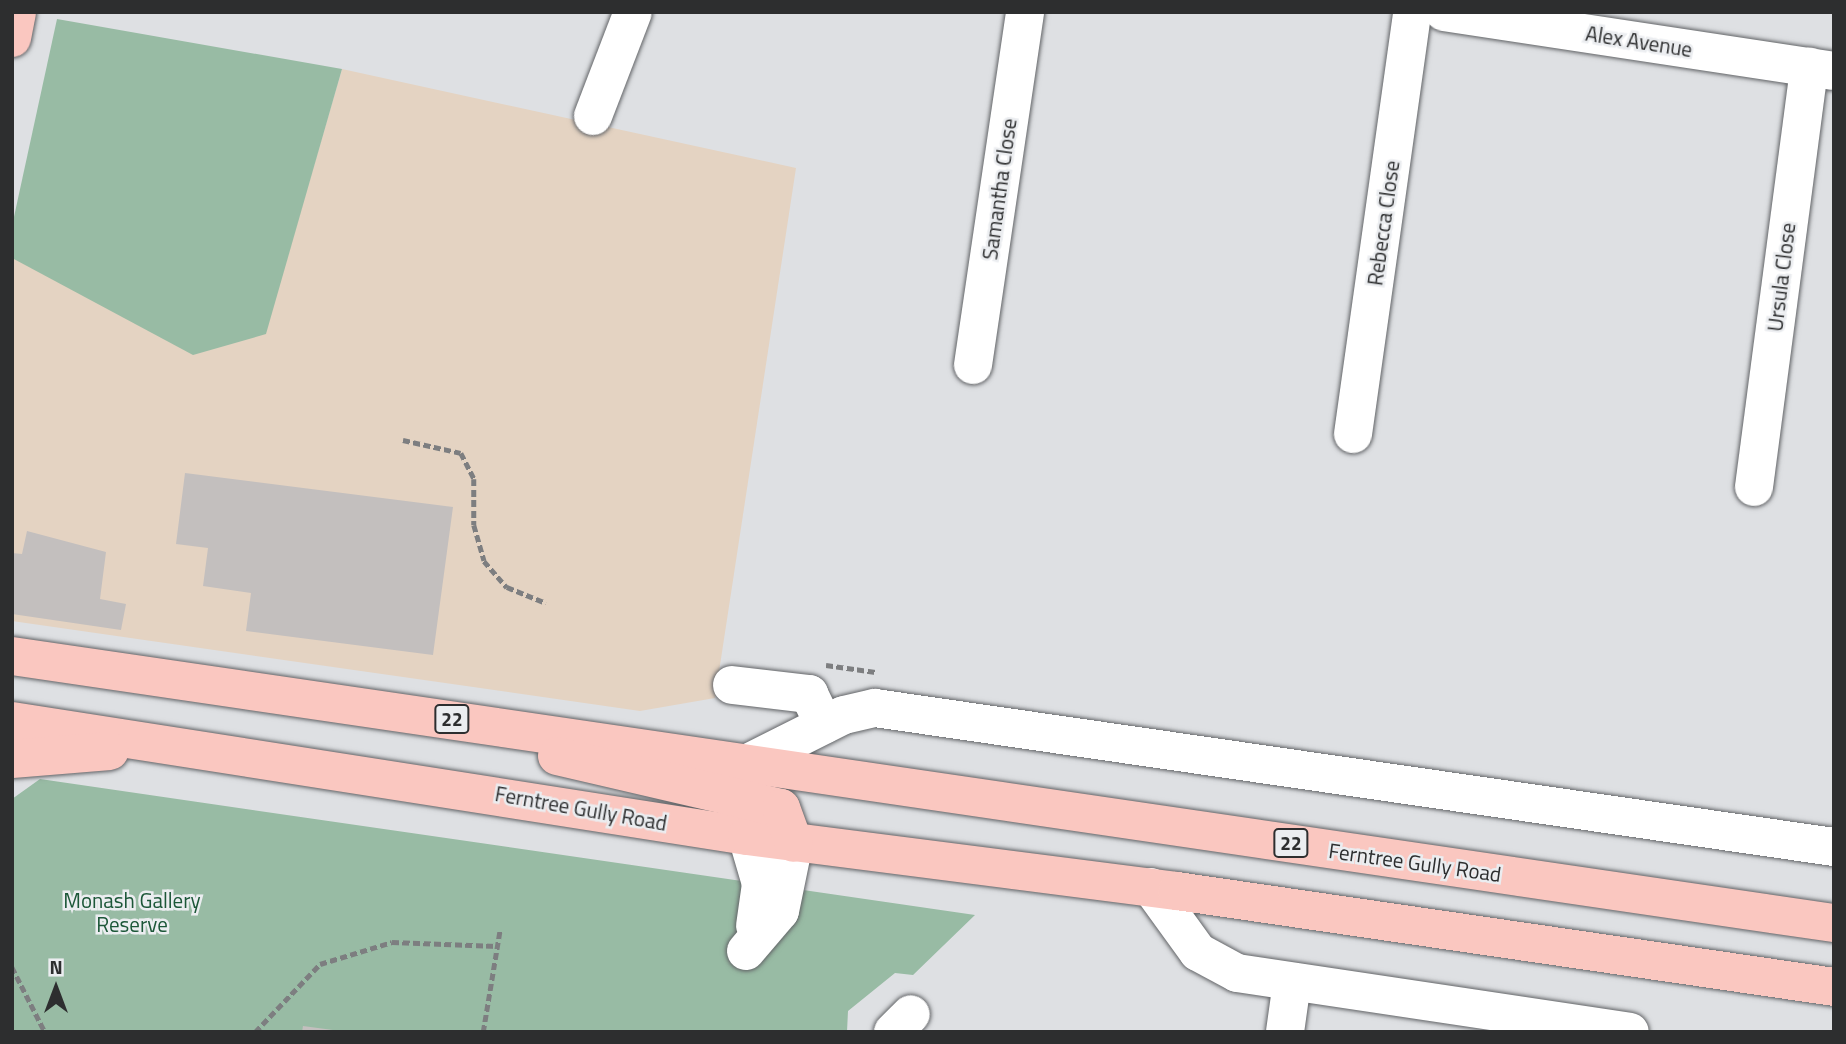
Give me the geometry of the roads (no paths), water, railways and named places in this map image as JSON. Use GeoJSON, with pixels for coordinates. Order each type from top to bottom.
{"type":"FeatureCollection","features":[{"type":"Feature","properties":{"kind":"main road"},"geometry":{"type":"LineString","coordinates":[[12,38],[17,12]]}},
{"type":"Feature","properties":{"kind":"main road","name":"Ferntree Gully Road"},"geometry":{"type":"LineString","coordinates":[[12,656],[1834,923]]}},
{"type":"Feature","properties":{"kind":"main road"},"geometry":{"type":"LineString","coordinates":[[380,709],[766,804],[788,816],[794,843]]}},
{"type":"Feature","properties":{"kind":"main road","name":"Ferntree Gully Road"},"geometry":{"type":"LineString","coordinates":[[12,721],[196,747],[794,843],[1151,887],[1834,987]]}},
{"type":"Feature","properties":{"kind":"main road"},"geometry":{"type":"LineString","coordinates":[[12,759],[196,747]]}},
{"type":"Feature","properties":{"kind":"street"},"geometry":{"type":"LineString","coordinates":[[593,116],[633,12]]}},
{"type":"Feature","properties":{"kind":"street","name":"Samantha Close"},"geometry":{"type":"LineString","coordinates":[[973,365],[1025,12]]}},
{"type":"Feature","properties":{"kind":"street","name":"Rebecca Close"},"geometry":{"type":"LineString","coordinates":[[1353,434],[1412,12]]}},
{"type":"Feature","properties":{"kind":"street","name":"Alex Avenue"},"geometry":{"type":"LineString","coordinates":[[1444,12],[1821,69]]}},
{"type":"Feature","properties":{"kind":"street","name":"Ursula Close"},"geometry":{"type":"LineString","coordinates":[[1754,487],[1821,69]]}},
{"type":"Feature","properties":{"kind":"street"},"geometry":{"type":"LineString","coordinates":[[732,685],[809,694],[824,725]]}},
{"type":"Feature","properties":{"kind":"street"},"geometry":{"type":"LineString","coordinates":[[748,763],[824,725],[874,708],[1834,847]]}},
{"type":"Feature","properties":{"kind":"street"},"geometry":{"type":"LineString","coordinates":[[747,836],[761,884],[746,951],[779,911],[794,843]]}},
{"type":"Feature","properties":{"kind":"street"},"geometry":{"type":"LineString","coordinates":[[1151,887],[1211,965],[1292,982],[1630,1032]]}},
{"type":"Feature","properties":{"kind":"street"},"geometry":{"type":"LineString","coordinates":[[1285,1032],[1292,982]]}},
{"type":"Feature","properties":{"kind":"park label","name":"Monash Gallery Reserve"},"geometry":{"type":"Point","coordinates":[132,912]}}]}
